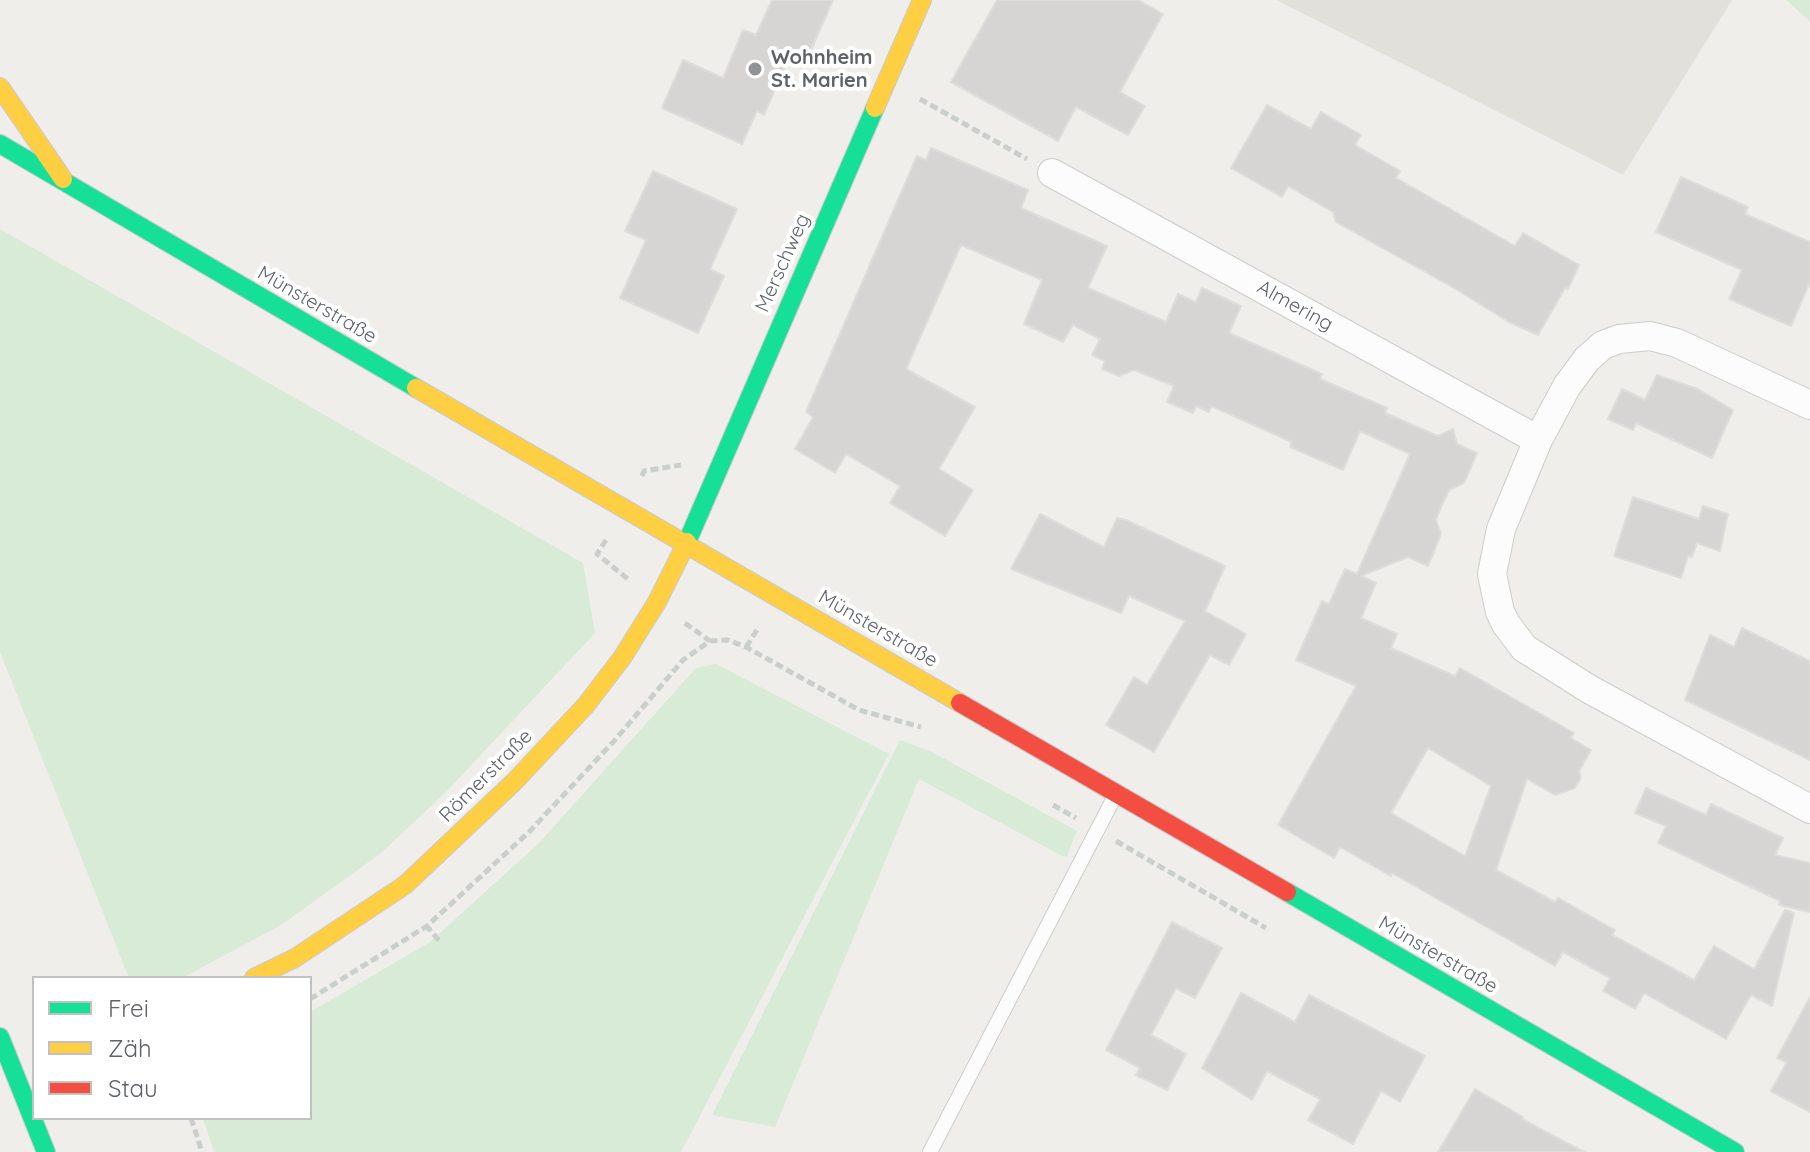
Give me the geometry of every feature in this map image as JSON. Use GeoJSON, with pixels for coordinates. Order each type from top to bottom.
{"type":"FeatureCollection","features":[{"type":"Feature","properties":{"kind":"main road","name":"Merschweg"},"geometry":{"type":"LineString","coordinates":[[686,544],[922,0]]}},
{"type":"Feature","properties":{"kind":"main road"},"geometry":{"type":"LineString","coordinates":[[0,87],[63,179]]}},
{"type":"Feature","properties":{"kind":"main road","name":"Münsterstraße"},"geometry":{"type":"LineString","coordinates":[[0,144],[1735,1152]]}},
{"type":"Feature","properties":{"kind":"main road","name":"Römerstraße"},"geometry":{"type":"LineString","coordinates":[[258,976],[295,958],[405,885],[515,781],[586,705],[622,658],[657,602],[686,544]]}},
{"type":"Feature","properties":{"kind":"main road"},"geometry":{"type":"LineString","coordinates":[[0,1037],[32,1117]]}},
{"type":"Feature","properties":{"kind":"main road"},"geometry":{"type":"LineString","coordinates":[[33,1120],[46,1152]]}},
{"type":"Feature","properties":{"kind":"street","name":"Almering"},"geometry":{"type":"LineString","coordinates":[[1052,173],[1538,440]]}},
{"type":"Feature","properties":{"kind":"street"},"geometry":{"type":"LineString","coordinates":[[1810,405],[1677,343],[1650,336],[1627,337],[1603,345],[1587,359],[1567,386],[1538,440],[1495,550],[1492,574],[1506,624],[1524,648],[1589,689],[1810,809]]}},
{"type":"Feature","properties":{"kind":"lane"},"geometry":{"type":"LineString","coordinates":[[930,1152],[1116,794]]}},
{"type":"Feature","properties":{"kind":"path"},"geometry":{"type":"LineString","coordinates":[[888,82],[1052,173]]}},
{"type":"Feature","properties":{"kind":"path"},"geometry":{"type":"LineString","coordinates":[[710,641],[728,640],[746,647],[859,710],[923,727]]}},
{"type":"Feature","properties":{"kind":"path"},"geometry":{"type":"LineString","coordinates":[[427,926],[441,943]]}},
{"type":"Feature","properties":{"kind":"path"},"geometry":{"type":"LineString","coordinates":[[192,1120],[202,1152]]}},
{"type":"Feature","properties":{"kind":"shaded area"},"geometry":{"type":"Polygon","coordinates":[[[1276,0],[1732,0],[1623,175],[1276,0]]]}},
{"type":"Feature","properties":{"kind":"green space"},"geometry":{"type":"Polygon","coordinates":[[[1786,0],[1810,0],[1810,21],[1786,0]]]}},
{"type":"Feature","properties":{"kind":"green space"},"geometry":{"type":"Polygon","coordinates":[[[0,229],[583,563],[595,633],[446,792],[380,854],[281,925],[186,976],[128,976],[0,652],[0,229]]]}},
{"type":"Feature","properties":{"kind":"green space"},"geometry":{"type":"Polygon","coordinates":[[[716,664],[889,754],[681,1152],[214,1152],[204,1120],[312,1120],[312,1011],[430,942],[539,843],[696,668],[716,664]]]}},
{"type":"Feature","properties":{"kind":"green space"},"geometry":{"type":"Polygon","coordinates":[[[900,740],[930,751],[1077,831],[1066,858],[919,779],[775,1127],[712,1115],[900,740]]]}},
{"type":"Feature","properties":{"kind":"building","name":"Wohnheim St. Marien"},"geometry":{"type":"Polygon","coordinates":[[[772,0],[833,0],[807,59],[791,52],[764,115],[757,111],[742,144],[662,108],[683,60],[723,78],[743,30],[756,35],[772,0]]]}},
{"type":"Feature","properties":{"kind":"building"},"geometry":{"type":"Polygon","coordinates":[[[997,0],[1138,0],[1163,14],[1120,92],[1145,106],[1128,135],[1076,107],[1058,141],[951,82],[997,0]]]}},
{"type":"Feature","properties":{"kind":"building"},"geometry":{"type":"Polygon","coordinates":[[[1267,105],[1311,129],[1321,112],[1361,135],[1355,145],[1400,171],[1396,178],[1515,246],[1523,233],[1579,265],[1568,289],[1565,288],[1538,335],[1509,322],[1336,222],[1333,212],[1288,186],[1282,197],[1231,168],[1267,105]]]}},
{"type":"Feature","properties":{"kind":"building"},"geometry":{"type":"Polygon","coordinates":[[[931,148],[1028,190],[1021,208],[1107,246],[1088,288],[1166,322],[1178,294],[1196,302],[1202,288],[1241,306],[1229,333],[1322,374],[1320,379],[1387,408],[1385,413],[1438,436],[1453,429],[1457,444],[1477,453],[1464,483],[1449,490],[1442,505],[1436,520],[1441,534],[1428,566],[1408,557],[1361,576],[1376,583],[1361,618],[1397,634],[1391,648],[1455,676],[1460,668],[1574,733],[1571,738],[1591,750],[1579,771],[1581,778],[1575,788],[1555,795],[1527,779],[1496,870],[1555,902],[1558,898],[1615,930],[1612,935],[1694,980],[1714,946],[1754,969],[1785,910],[1794,913],[1772,1006],[1751,995],[1726,1039],[1644,993],[1635,1009],[1603,991],[1610,978],[1563,952],[1555,966],[1392,873],[1391,876],[1340,847],[1334,858],[1278,825],[1356,686],[1296,660],[1322,601],[1329,604],[1345,569],[1357,574],[1410,454],[1360,431],[1343,470],[1290,447],[1292,442],[1211,406],[1209,412],[1196,406],[1193,413],[1167,402],[1174,386],[1134,370],[1119,376],[1102,369],[1105,361],[1092,355],[1100,339],[1073,325],[1063,342],[1024,324],[1042,280],[961,245],[906,369],[975,407],[939,469],[973,490],[945,536],[890,503],[900,486],[846,454],[835,473],[795,449],[813,417],[806,412],[917,156],[926,160],[931,148]],[[1428,748],[1391,813],[1465,856],[1491,786],[1428,748]]]}},
{"type":"Feature","properties":{"kind":"building"},"geometry":{"type":"Polygon","coordinates":[[[653,171],[737,209],[710,269],[724,276],[698,333],[620,298],[646,240],[625,231],[653,171]]]}},
{"type":"Feature","properties":{"kind":"building"},"geometry":{"type":"Polygon","coordinates":[[[1681,177],[1748,207],[1745,214],[1810,242],[1810,282],[1791,326],[1729,299],[1742,270],[1656,232],[1681,177]]]}},
{"type":"Feature","properties":{"kind":"building"},"geometry":{"type":"Polygon","coordinates":[[[1657,375],[1698,389],[1733,410],[1712,458],[1636,423],[1633,430],[1608,419],[1622,389],[1645,400],[1657,375]]]}},
{"type":"Feature","properties":{"kind":"building"},"geometry":{"type":"Polygon","coordinates":[[[1633,497],[1699,519],[1703,506],[1728,514],[1720,551],[1697,543],[1692,557],[1688,556],[1681,578],[1614,556],[1633,497]]]}},
{"type":"Feature","properties":{"kind":"building"},"geometry":{"type":"Polygon","coordinates":[[[1040,514],[1104,547],[1117,518],[1126,520],[1225,566],[1205,611],[1246,634],[1229,665],[1210,655],[1154,752],[1106,725],[1134,677],[1147,685],[1185,621],[1129,596],[1121,613],[1011,569],[1040,514]]]}},
{"type":"Feature","properties":{"kind":"building"},"geometry":{"type":"Polygon","coordinates":[[[1742,628],[1810,661],[1810,760],[1685,700],[1710,635],[1734,647],[1742,628]]]}},
{"type":"Feature","properties":{"kind":"building"},"geometry":{"type":"Polygon","coordinates":[[[1646,788],[1706,815],[1711,804],[1783,838],[1775,855],[1810,863],[1810,912],[1779,905],[1780,901],[1658,843],[1666,826],[1635,813],[1646,788]]]}},
{"type":"Feature","properties":{"kind":"building"},"geometry":{"type":"Polygon","coordinates":[[[1172,922],[1222,948],[1195,998],[1176,988],[1151,1035],[1186,1054],[1167,1090],[1136,1075],[1140,1068],[1106,1050],[1172,922]]]}},
{"type":"Feature","properties":{"kind":"building"},"geometry":{"type":"Polygon","coordinates":[[[1241,993],[1295,1022],[1309,995],[1425,1056],[1400,1102],[1381,1091],[1353,1144],[1308,1120],[1320,1099],[1267,1071],[1252,1100],[1202,1068],[1241,993]]]}},
{"type":"Feature","properties":{"kind":"building"},"geometry":{"type":"Polygon","coordinates":[[[1810,997],[1810,1112],[1771,1091],[1787,1062],[1777,1058],[1810,997]]]}},
{"type":"Feature","properties":{"kind":"building"},"geometry":{"type":"Polygon","coordinates":[[[1475,1089],[1522,1119],[1584,1152],[1438,1152],[1475,1089]]]}},
{"type":"Feature","properties":{"kind":"traffic: fast"},"geometry":{"type":"LineString","coordinates":[[687,542],[875,108]]}},
{"type":"Feature","properties":{"kind":"traffic: fast"},"geometry":{"type":"LineString","coordinates":[[0,144],[416,388]]}},
{"type":"Feature","properties":{"kind":"traffic: fast"},"geometry":{"type":"LineString","coordinates":[[1287,892],[1735,1152]]}},
{"type":"Feature","properties":{"kind":"traffic: fast"},"geometry":{"type":"LineString","coordinates":[[0,1037],[32,1117]]}},
{"type":"Feature","properties":{"kind":"traffic: fast"},"geometry":{"type":"LineString","coordinates":[[33,1120],[46,1152]]}},
{"type":"Feature","properties":{"kind":"traffic: slow"},"geometry":{"type":"LineString","coordinates":[[875,108],[922,0]]}},
{"type":"Feature","properties":{"kind":"traffic: slow"},"geometry":{"type":"LineString","coordinates":[[0,87],[63,179]]}},
{"type":"Feature","properties":{"kind":"traffic: slow"},"geometry":{"type":"LineString","coordinates":[[416,388],[960,703]]}},
{"type":"Feature","properties":{"kind":"traffic: slow"},"geometry":{"type":"LineString","coordinates":[[258,976],[295,958],[405,885],[515,781],[586,705],[622,658],[657,602],[687,542]]}},
{"type":"Feature","properties":{"kind":"traffic: jam"},"geometry":{"type":"LineString","coordinates":[[960,703],[1287,892]]}},
{"type":"Feature","properties":{"kind":"place","name":"Wohnheim St. Marien"},"geometry":{"type":"Point","coordinates":[755,69]}}]}
